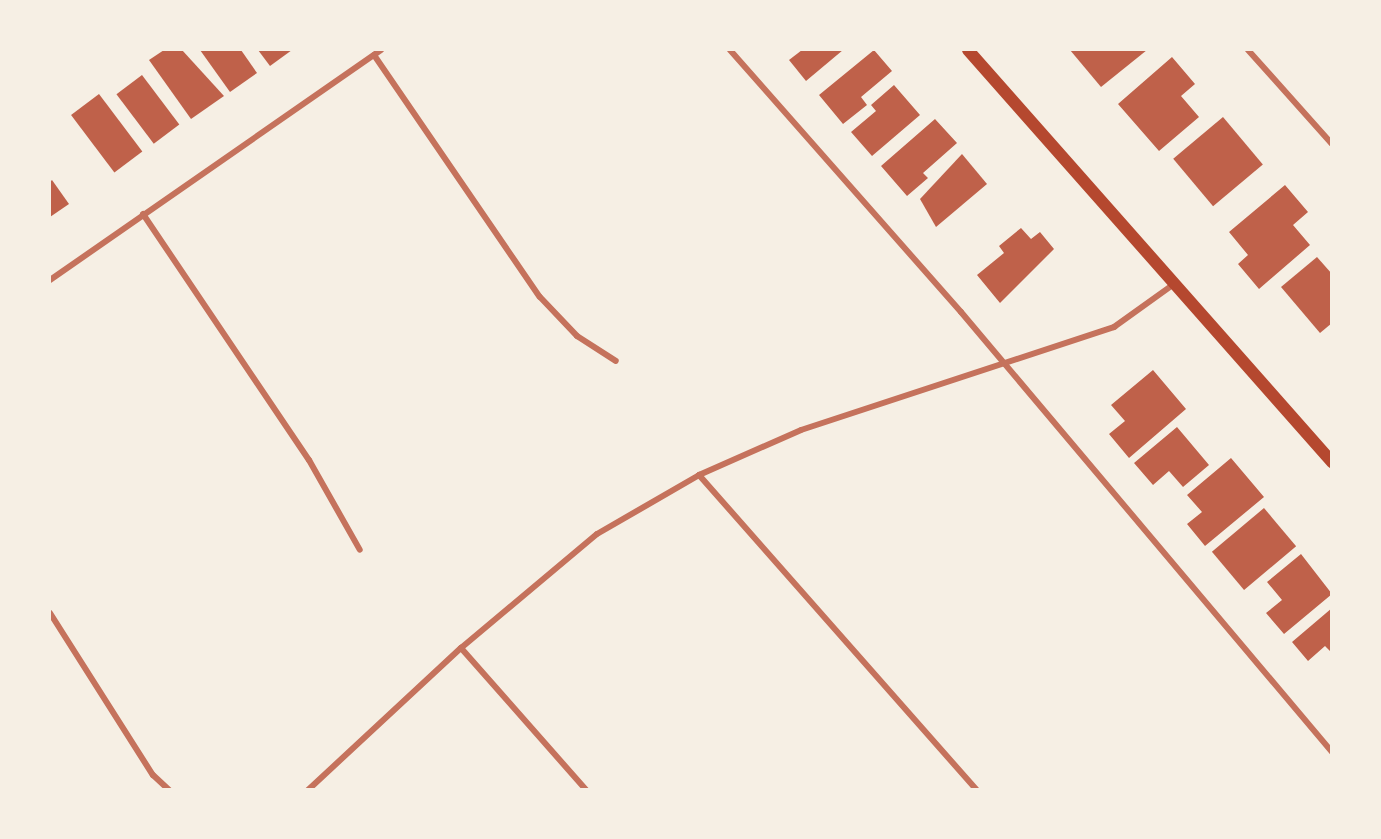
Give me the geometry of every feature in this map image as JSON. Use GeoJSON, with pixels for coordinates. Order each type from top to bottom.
{"type":"FeatureCollection","features":[{"type":"Feature","properties":{"kind":"main road"},"geometry":{"type":"LineString","coordinates":[[968,50],[1332,462]]}},
{"type":"Feature","properties":{"kind":"street"},"geometry":{"type":"LineString","coordinates":[[50,280],[143,213],[381,50]]}},
{"type":"Feature","properties":{"kind":"street"},"geometry":{"type":"LineString","coordinates":[[730,50],[1332,752]]}},
{"type":"Feature","properties":{"kind":"street"},"geometry":{"type":"LineString","coordinates":[[1248,50],[1332,144]]}},
{"type":"Feature","properties":{"kind":"street"},"geometry":{"type":"LineString","coordinates":[[374,55],[540,297],[578,336],[616,361]]}},
{"type":"Feature","properties":{"kind":"street"},"geometry":{"type":"LineString","coordinates":[[143,213],[309,460],[360,550]]}},
{"type":"Feature","properties":{"kind":"street"},"geometry":{"type":"LineString","coordinates":[[308,789],[462,648],[597,534],[699,475],[801,430],[1004,367],[1114,327],[1175,283]]}},
{"type":"Feature","properties":{"kind":"street"},"geometry":{"type":"LineString","coordinates":[[699,475],[977,789]]}},
{"type":"Feature","properties":{"kind":"street"},"geometry":{"type":"LineString","coordinates":[[50,613],[153,775],[169,789]]}},
{"type":"Feature","properties":{"kind":"street"},"geometry":{"type":"LineString","coordinates":[[462,648],[586,789]]}},
{"type":"Feature","properties":{"kind":"building"},"geometry":{"type":"Polygon","coordinates":[[[164,50],[182,50],[224,96],[191,119],[149,60],[164,50]]]}},
{"type":"Feature","properties":{"kind":"building"},"geometry":{"type":"Polygon","coordinates":[[[200,50],[241,50],[257,73],[230,92],[200,50]]]}},
{"type":"Feature","properties":{"kind":"building"},"geometry":{"type":"Polygon","coordinates":[[[258,50],[292,50],[270,66],[258,50]]]}},
{"type":"Feature","properties":{"kind":"building"},"geometry":{"type":"Polygon","coordinates":[[[802,50],[843,50],[806,81],[789,60],[802,50]]]}},
{"type":"Feature","properties":{"kind":"building"},"geometry":{"type":"Polygon","coordinates":[[[874,50],[892,71],[861,97],[867,105],[843,124],[819,95],[874,50]]]}},
{"type":"Feature","properties":{"kind":"building"},"geometry":{"type":"Polygon","coordinates":[[[1070,50],[1147,50],[1101,87],[1070,50]]]}},
{"type":"Feature","properties":{"kind":"building"},"geometry":{"type":"Polygon","coordinates":[[[1172,57],[1195,84],[1181,96],[1199,117],[1159,151],[1118,104],[1172,57]]]}},
{"type":"Feature","properties":{"kind":"building"},"geometry":{"type":"Polygon","coordinates":[[[142,75],[179,125],[154,144],[116,94],[142,75]]]}},
{"type":"Feature","properties":{"kind":"building"},"geometry":{"type":"Polygon","coordinates":[[[894,85],[920,115],[872,156],[851,132],[876,111],[871,105],[894,85]]]}},
{"type":"Feature","properties":{"kind":"building"},"geometry":{"type":"Polygon","coordinates":[[[99,94],[142,152],[114,173],[71,115],[99,94]]]}},
{"type":"Feature","properties":{"kind":"building"},"geometry":{"type":"Polygon","coordinates":[[[1223,117],[1263,164],[1213,206],[1173,159],[1223,117]]]}},
{"type":"Feature","properties":{"kind":"building"},"geometry":{"type":"Polygon","coordinates":[[[935,119],[957,143],[923,173],[928,178],[907,196],[881,166],[935,119]]]}},
{"type":"Feature","properties":{"kind":"building"},"geometry":{"type":"Polygon","coordinates":[[[962,154],[987,184],[936,227],[920,199],[962,154]]]}},
{"type":"Feature","properties":{"kind":"building"},"geometry":{"type":"Polygon","coordinates":[[[52,180],[69,204],[50,217],[50,182],[52,180]]]}},
{"type":"Feature","properties":{"kind":"building"},"geometry":{"type":"Polygon","coordinates":[[[1285,185],[1308,212],[1293,225],[1310,245],[1259,289],[1238,264],[1248,255],[1229,232],[1285,185]]]}},
{"type":"Feature","properties":{"kind":"building"},"geometry":{"type":"Polygon","coordinates":[[[1021,228],[1031,239],[1040,232],[1054,249],[1000,303],[977,275],[1004,253],[999,246],[1021,228]]]}},
{"type":"Feature","properties":{"kind":"building"},"geometry":{"type":"Polygon","coordinates":[[[1317,257],[1332,274],[1332,323],[1320,333],[1281,287],[1317,257]]]}},
{"type":"Feature","properties":{"kind":"building"},"geometry":{"type":"Polygon","coordinates":[[[1153,370],[1186,409],[1129,458],[1109,434],[1125,421],[1111,405],[1153,370]]]}},
{"type":"Feature","properties":{"kind":"building"},"geometry":{"type":"Polygon","coordinates":[[[1177,427],[1209,465],[1183,487],[1169,471],[1153,485],[1134,463],[1177,427]]]}},
{"type":"Feature","properties":{"kind":"building"},"geometry":{"type":"Polygon","coordinates":[[[1231,458],[1264,497],[1205,546],[1187,524],[1202,512],[1187,495],[1231,458]]]}},
{"type":"Feature","properties":{"kind":"building"},"geometry":{"type":"Polygon","coordinates":[[[1264,508],[1296,546],[1244,590],[1212,552],[1264,508]]]}},
{"type":"Feature","properties":{"kind":"building"},"geometry":{"type":"Polygon","coordinates":[[[1301,554],[1332,594],[1284,634],[1266,613],[1282,600],[1267,582],[1301,554]]]}},
{"type":"Feature","properties":{"kind":"building"},"geometry":{"type":"Polygon","coordinates":[[[1332,608],[1332,653],[1325,646],[1308,661],[1292,642],[1332,608]]]}}]}
